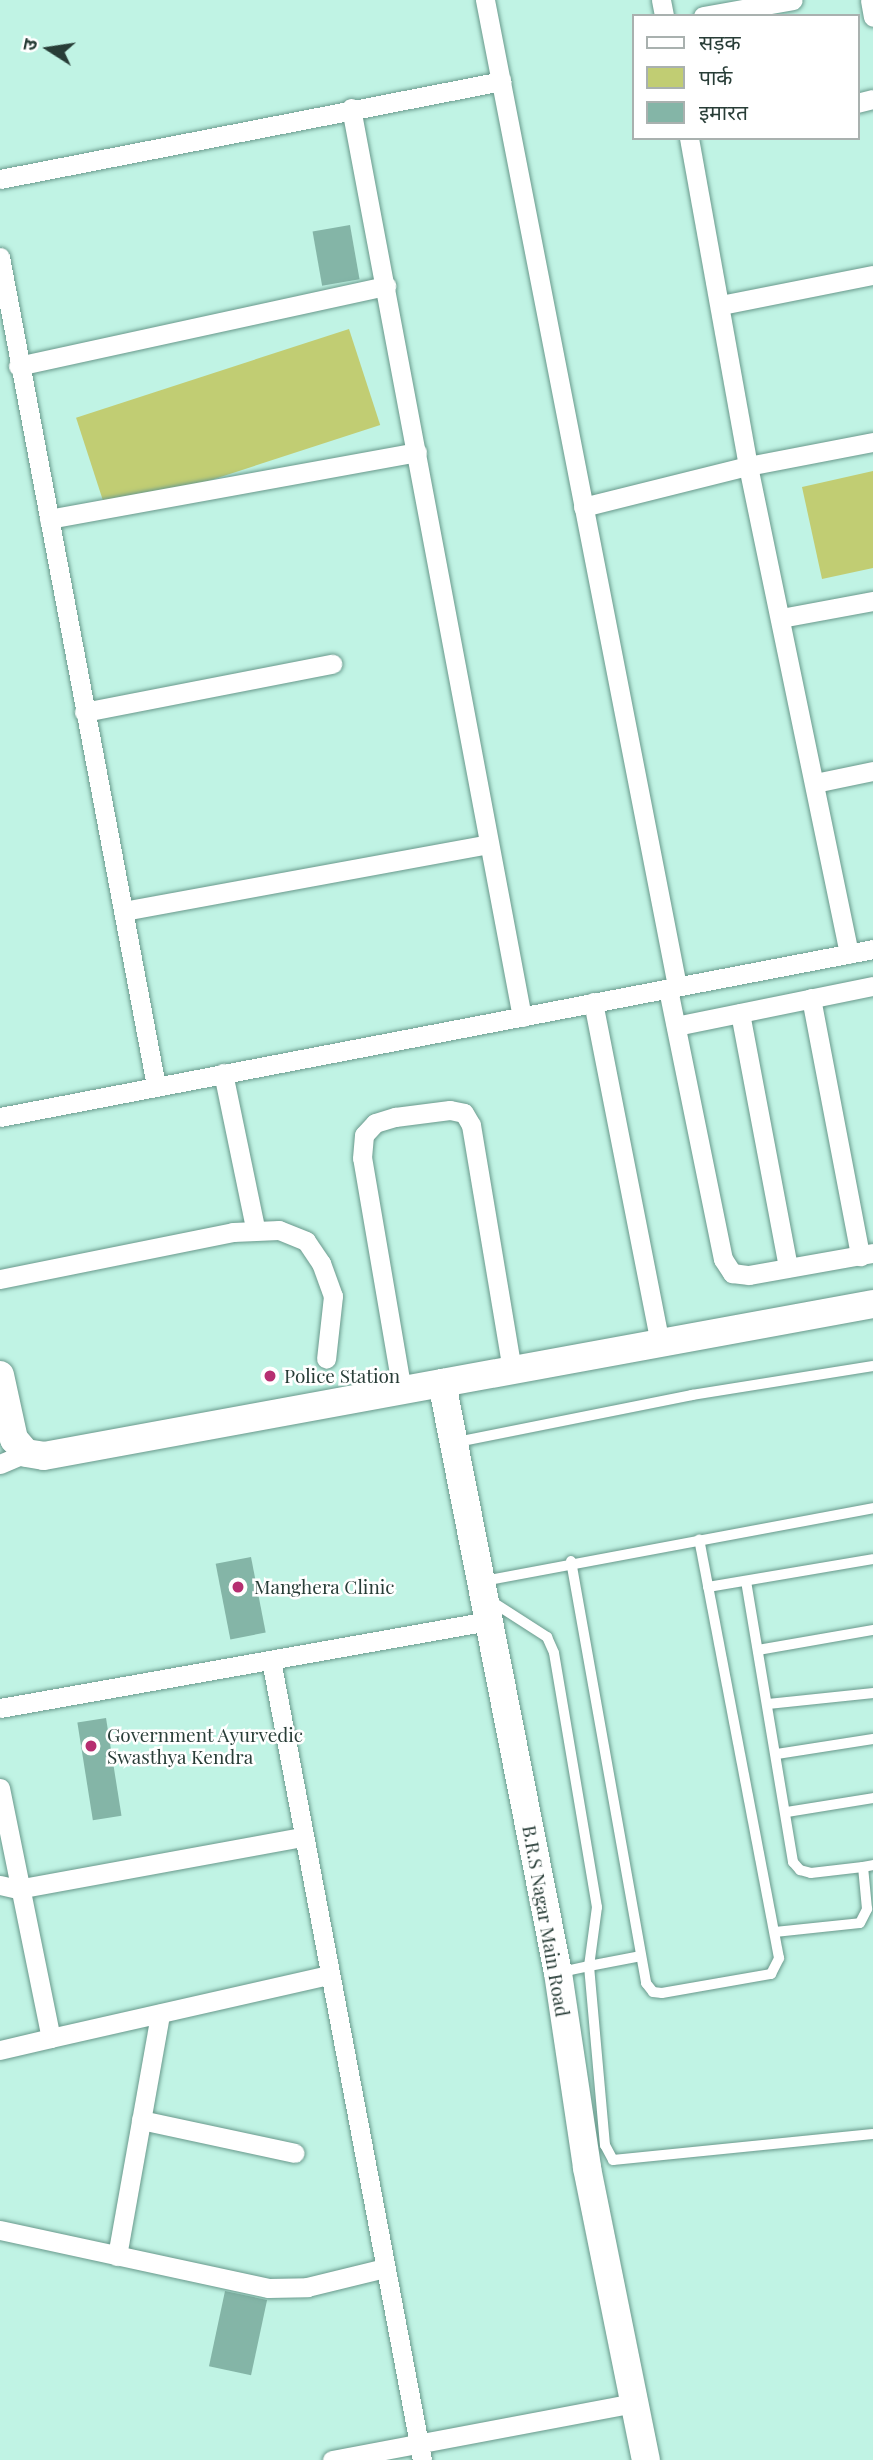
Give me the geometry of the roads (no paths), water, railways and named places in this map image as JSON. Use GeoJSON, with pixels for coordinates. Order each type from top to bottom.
{"type":"FeatureCollection","features":[{"type":"Feature","properties":{"kind":"street"},"geometry":{"type":"LineString","coordinates":[[485,0],[583,506],[672,987],[676,1026],[723,1259],[732,1273],[788,1268],[866,1254],[811,998]]}},
{"type":"Feature","properties":{"kind":"street"},"geometry":{"type":"LineString","coordinates":[[714,14],[793,0]]}},
{"type":"Feature","properties":{"kind":"street"},"geometry":{"type":"LineString","coordinates":[[870,0],[873,17]]}},
{"type":"Feature","properties":{"kind":"street"},"geometry":{"type":"LineString","coordinates":[[0,179],[502,80]]}},
{"type":"Feature","properties":{"kind":"street"},"geometry":{"type":"LineString","coordinates":[[351,108],[522,1017]]}},
{"type":"Feature","properties":{"kind":"street"},"geometry":{"type":"LineString","coordinates":[[690,140],[748,467],[849,954]]}},
{"type":"Feature","properties":{"kind":"street"},"geometry":{"type":"LineString","coordinates":[[0,257],[18,366],[156,1086]]}},
{"type":"Feature","properties":{"kind":"street"},"geometry":{"type":"LineString","coordinates":[[721,305],[873,275]]}},
{"type":"Feature","properties":{"kind":"street"},"geometry":{"type":"LineString","coordinates":[[18,366],[386,286]]}},
{"type":"Feature","properties":{"kind":"street"},"geometry":{"type":"LineString","coordinates":[[583,506],[748,467],[873,442]]}},
{"type":"Feature","properties":{"kind":"street"},"geometry":{"type":"LineString","coordinates":[[49,519],[417,452]]}},
{"type":"Feature","properties":{"kind":"street"},"geometry":{"type":"LineString","coordinates":[[781,618],[873,601]]}},
{"type":"Feature","properties":{"kind":"street"},"geometry":{"type":"LineString","coordinates":[[84,712],[332,664]]}},
{"type":"Feature","properties":{"kind":"street"},"geometry":{"type":"LineString","coordinates":[[815,783],[873,771]]}},
{"type":"Feature","properties":{"kind":"street"},"geometry":{"type":"LineString","coordinates":[[124,911],[488,844]]}},
{"type":"Feature","properties":{"kind":"street"},"geometry":{"type":"LineString","coordinates":[[0,1117],[873,949]]}},
{"type":"Feature","properties":{"kind":"street"},"geometry":{"type":"LineString","coordinates":[[676,1026],[873,986]]}},
{"type":"Feature","properties":{"kind":"street"},"geometry":{"type":"LineString","coordinates":[[593,1002],[660,1343]]}},
{"type":"Feature","properties":{"kind":"street"},"geometry":{"type":"LineString","coordinates":[[740,1013],[788,1268]]}},
{"type":"Feature","properties":{"kind":"street"},"geometry":{"type":"LineString","coordinates":[[223,1073],[255,1228]]}},
{"type":"Feature","properties":{"kind":"street"},"geometry":{"type":"LineString","coordinates":[[402,1391],[362,1158],[364,1135],[375,1124],[395,1117],[450,1110],[464,1113],[471,1125],[512,1371]]}},
{"type":"Feature","properties":{"kind":"street"},"geometry":{"type":"LineString","coordinates":[[0,1279],[255,1228],[279,1230],[306,1241],[321,1263],[333,1296],[326,1359]]}},
{"type":"Feature","properties":{"kind":"street"},"geometry":{"type":"LineString","coordinates":[[13,1443],[44,1456],[873,1304]]}},
{"type":"Feature","properties":{"kind":"street"},"geometry":{"type":"LineString","coordinates":[[0,1375],[13,1443],[0,1464]]}},
{"type":"Feature","properties":{"kind":"street","name":"B.R.S Nagar Main Road"},"geometry":{"type":"LineString","coordinates":[[442,1383],[558,1973],[587,2168],[646,2460]]}},
{"type":"Feature","properties":{"kind":"street"},"geometry":{"type":"LineString","coordinates":[[0,1709],[271,1660],[484,1600]]}},
{"type":"Feature","properties":{"kind":"street"},"geometry":{"type":"LineString","coordinates":[[271,1660],[301,1837],[420,2452]]}},
{"type":"Feature","properties":{"kind":"street"},"geometry":{"type":"LineString","coordinates":[[0,1787],[9,1887],[51,2038]]}},
{"type":"Feature","properties":{"kind":"street"},"geometry":{"type":"LineString","coordinates":[[9,1887],[301,1837]]}},
{"type":"Feature","properties":{"kind":"street"},"geometry":{"type":"LineString","coordinates":[[0,2050],[328,1975]]}},
{"type":"Feature","properties":{"kind":"street"},"geometry":{"type":"LineString","coordinates":[[117,2256],[160,2014]]}},
{"type":"Feature","properties":{"kind":"street"},"geometry":{"type":"LineString","coordinates":[[141,2120],[295,2153]]}},
{"type":"Feature","properties":{"kind":"street"},"geometry":{"type":"LineString","coordinates":[[0,2230],[268,2288],[307,2287],[385,2267]]}},
{"type":"Feature","properties":{"kind":"street"},"geometry":{"type":"LineString","coordinates":[[332,2460],[420,2452],[635,2403]]}},
{"type":"Feature","properties":{"kind":"lane"},"geometry":{"type":"LineString","coordinates":[[452,1443],[692,1395],[873,1366]]}},
{"type":"Feature","properties":{"kind":"lane"},"geometry":{"type":"LineString","coordinates":[[484,1600],[571,1561],[873,1508]]}},
{"type":"Feature","properties":{"kind":"lane"},"geometry":{"type":"LineString","coordinates":[[571,1561],[646,1983],[653,1992],[662,1993],[771,1974],[779,1958],[699,1540]]}},
{"type":"Feature","properties":{"kind":"lane"},"geometry":{"type":"LineString","coordinates":[[708,1587],[873,1559]]}},
{"type":"Feature","properties":{"kind":"lane"},"geometry":{"type":"LineString","coordinates":[[746,1581],[788,1812],[793,1862],[800,1870],[868,1866],[867,1909],[860,1923],[775,1932]]}},
{"type":"Feature","properties":{"kind":"lane"},"geometry":{"type":"LineString","coordinates":[[484,1600],[540,1631],[554,1653],[597,1907],[589,1966],[605,2145],[613,2160],[873,2134]]}},
{"type":"Feature","properties":{"kind":"lane"},"geometry":{"type":"LineString","coordinates":[[758,1650],[873,1630]]}},
{"type":"Feature","properties":{"kind":"lane"},"geometry":{"type":"LineString","coordinates":[[768,1704],[873,1692]]}},
{"type":"Feature","properties":{"kind":"lane"},"geometry":{"type":"LineString","coordinates":[[777,1754],[873,1739]]}},
{"type":"Feature","properties":{"kind":"lane"},"geometry":{"type":"LineString","coordinates":[[788,1812],[873,1798]]}},
{"type":"Feature","properties":{"kind":"lane"},"geometry":{"type":"LineString","coordinates":[[558,1973],[641,1956]]}},
{"type":"Feature","properties":{"kind":"place","name":"Police Station"},"geometry":{"type":"Point","coordinates":[270,1376]}},
{"type":"Feature","properties":{"kind":"place","name":"Manghera Clinic"},"geometry":{"type":"Point","coordinates":[238,1587]}},
{"type":"Feature","properties":{"kind":"place","name":"Government Ayurvedic Swasthya Kendra"},"geometry":{"type":"Point","coordinates":[91,1746]}}]}
